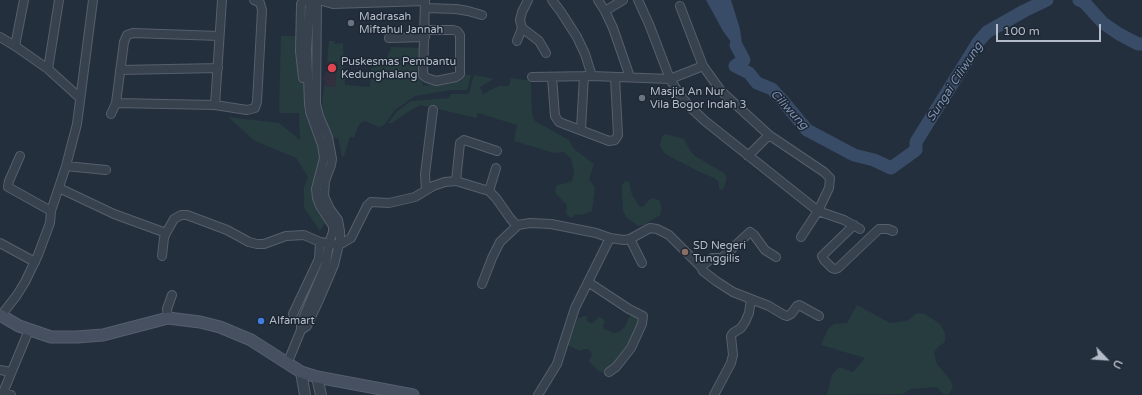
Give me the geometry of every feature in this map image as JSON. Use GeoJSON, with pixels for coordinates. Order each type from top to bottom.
{"type":"FeatureCollection","features":[{"type":"Feature","properties":{"kind":"main road"},"geometry":{"type":"LineString","coordinates":[[0,315],[19,326],[51,337],[77,337],[107,334],[168,318],[200,322],[220,327],[251,340],[301,372],[317,377],[413,395]]}},
{"type":"Feature","properties":{"kind":"street"},"geometry":{"type":"LineString","coordinates":[[16,46],[24,0]]}},
{"type":"Feature","properties":{"kind":"street"},"geometry":{"type":"LineString","coordinates":[[48,69],[59,0]]}},
{"type":"Feature","properties":{"kind":"street"},"geometry":{"type":"LineString","coordinates":[[0,315],[17,295],[35,262],[50,223],[51,211],[75,135],[93,0]]}},
{"type":"Feature","properties":{"kind":"street"},"geometry":{"type":"LineString","coordinates":[[215,105],[222,0]]}},
{"type":"Feature","properties":{"kind":"street"},"geometry":{"type":"LineString","coordinates":[[116,103],[215,105],[247,110],[252,109],[256,105],[262,10],[260,3],[254,0]]}},
{"type":"Feature","properties":{"kind":"street"},"geometry":{"type":"LineString","coordinates":[[287,364],[301,330],[301,323],[326,264],[329,244],[333,232],[333,226],[327,212],[317,198],[316,189],[324,158],[322,145],[309,104],[301,4],[304,0]]}},
{"type":"Feature","properties":{"kind":"street"},"geometry":{"type":"LineString","coordinates":[[304,50],[310,0]]}},
{"type":"Feature","properties":{"kind":"street"},"geometry":{"type":"LineString","coordinates":[[301,330],[307,326],[334,265],[339,245],[340,231],[338,220],[327,212],[324,196],[325,181],[331,165],[331,148],[318,114],[316,104],[318,0],[333,4],[425,3],[482,15]]}},
{"type":"Feature","properties":{"kind":"street"},"geometry":{"type":"LineString","coordinates":[[517,41],[522,28],[520,20],[522,12],[528,0]]}},
{"type":"Feature","properties":{"kind":"street"},"geometry":{"type":"LineString","coordinates":[[598,0],[613,28],[630,77]]}},
{"type":"Feature","properties":{"kind":"street"},"geometry":{"type":"LineString","coordinates":[[605,11],[623,0]]}},
{"type":"Feature","properties":{"kind":"street"},"geometry":{"type":"LineString","coordinates":[[638,0],[670,79],[690,107],[748,156],[818,211],[844,220],[857,227],[822,256],[824,260],[835,269],[838,268],[879,229],[884,228],[893,231]]}},
{"type":"Feature","properties":{"kind":"street"},"geometry":{"type":"LineString","coordinates":[[556,1],[585,54],[588,76],[582,129]]}},
{"type":"Feature","properties":{"kind":"street"},"geometry":{"type":"LineString","coordinates":[[389,38],[425,33],[453,30],[457,31],[460,35],[460,74],[456,78],[436,81],[427,78],[424,74],[425,33],[425,3]]}},
{"type":"Feature","properties":{"kind":"street"},"geometry":{"type":"LineString","coordinates":[[680,6],[703,66],[721,91],[769,135],[824,172],[830,178],[829,188],[818,211],[801,237]]}},
{"type":"Feature","properties":{"kind":"street"},"geometry":{"type":"LineString","coordinates":[[522,28],[539,40],[546,53]]}},
{"type":"Feature","properties":{"kind":"street"},"geometry":{"type":"LineString","coordinates":[[112,114],[116,103],[124,42],[127,35],[133,33],[219,36]]}},
{"type":"Feature","properties":{"kind":"street"},"geometry":{"type":"LineString","coordinates":[[0,37],[16,46],[48,69],[80,98]]}},
{"type":"Feature","properties":{"kind":"street"},"geometry":{"type":"LineString","coordinates":[[532,77],[588,76],[670,79],[703,66]]}},
{"type":"Feature","properties":{"kind":"street"},"geometry":{"type":"LineString","coordinates":[[120,70],[218,68]]}},
{"type":"Feature","properties":{"kind":"street"},"geometry":{"type":"LineString","coordinates":[[552,77],[555,116],[558,122],[582,129],[609,141],[615,140],[618,135],[615,77]]}},
{"type":"Feature","properties":{"kind":"street"},"geometry":{"type":"LineString","coordinates":[[426,190],[425,174],[433,110]]}},
{"type":"Feature","properties":{"kind":"street"},"geometry":{"type":"LineString","coordinates":[[748,156],[769,135]]}},
{"type":"Feature","properties":{"kind":"street"},"geometry":{"type":"LineString","coordinates":[[456,181],[460,143],[464,140],[497,151]]}},
{"type":"Feature","properties":{"kind":"street"},"geometry":{"type":"LineString","coordinates":[[20,156],[9,181],[8,188],[51,211]]}},
{"type":"Feature","properties":{"kind":"street"},"geometry":{"type":"LineString","coordinates":[[66,166],[106,170]]}},
{"type":"Feature","properties":{"kind":"street"},"geometry":{"type":"LineString","coordinates":[[489,191],[496,168]]}},
{"type":"Feature","properties":{"kind":"street"},"geometry":{"type":"LineString","coordinates":[[162,256],[166,233],[174,219],[181,215],[187,215],[227,230],[249,242],[257,244],[264,244],[286,236],[304,235],[320,242],[339,245],[351,238],[367,206],[371,202],[389,203],[399,201],[415,197],[433,186],[445,182],[456,181],[489,191],[515,224],[518,225]]}},
{"type":"Feature","properties":{"kind":"street"},"geometry":{"type":"LineString","coordinates":[[59,188],[114,214],[166,233]]}},
{"type":"Feature","properties":{"kind":"street"},"geometry":{"type":"LineString","coordinates":[[482,284],[500,242],[518,225],[534,223],[551,224],[624,240],[630,239],[650,228],[657,229],[669,236],[701,267],[703,271],[733,292],[769,306],[784,315],[788,316],[799,305],[818,316]]}},
{"type":"Feature","properties":{"kind":"street"},"geometry":{"type":"LineString","coordinates":[[701,267],[712,258],[722,258],[750,232],[765,250],[776,257]]}},
{"type":"Feature","properties":{"kind":"street"},"geometry":{"type":"LineString","coordinates":[[538,395],[557,364],[575,308],[610,238]]}},
{"type":"Feature","properties":{"kind":"street"},"geometry":{"type":"LineString","coordinates":[[630,239],[642,263]]}},
{"type":"Feature","properties":{"kind":"street"},"geometry":{"type":"LineString","coordinates":[[293,314],[318,259],[320,242]]}},
{"type":"Feature","properties":{"kind":"street"},"geometry":{"type":"LineString","coordinates":[[0,243],[35,262]]}},
{"type":"Feature","properties":{"kind":"street"},"geometry":{"type":"LineString","coordinates":[[588,282],[629,309],[644,316],[631,348],[616,367],[609,372]]}},
{"type":"Feature","properties":{"kind":"street"},"geometry":{"type":"LineString","coordinates":[[168,318],[167,308],[172,295]]}},
{"type":"Feature","properties":{"kind":"street"},"geometry":{"type":"LineString","coordinates":[[714,395],[731,363],[733,355],[733,332],[740,328],[745,322],[749,313],[751,299]]}},
{"type":"Feature","properties":{"kind":"street"},"geometry":{"type":"LineString","coordinates":[[11,395],[2,393],[29,330]]}},
{"type":"Feature","properties":{"kind":"street"},"geometry":{"type":"LineString","coordinates":[[0,370],[11,372]]}},
{"type":"Feature","properties":{"kind":"street"},"geometry":{"type":"LineString","coordinates":[[301,372],[305,395]]}},
{"type":"Feature","properties":{"kind":"street"},"geometry":{"type":"LineString","coordinates":[[317,377],[321,395]]}},
{"type":"Feature","properties":{"kind":"shaded area","name":"Puskesmas Pembantu Kedunghalang"},"geometry":{"type":"Polygon","coordinates":[[[327,61],[338,61],[335,87],[324,86],[326,81],[323,80],[324,74],[326,74],[327,61]]]}},
{"type":"Feature","properties":{"kind":"green space"},"geometry":{"type":"Polygon","coordinates":[[[281,36],[296,36],[304,89],[304,111],[315,141],[324,158],[315,193],[316,210],[325,223],[320,231],[304,208],[304,187],[308,177],[296,158],[255,141],[228,117],[279,123],[300,140],[299,113],[279,113],[281,36]]]}},
{"type":"Feature","properties":{"kind":"green space"},"geometry":{"type":"Polygon","coordinates":[[[329,41],[334,41],[335,44],[343,43],[345,85],[370,87],[371,68],[386,64],[391,47],[421,48],[423,86],[461,81],[462,75],[471,75],[467,90],[450,90],[415,96],[395,110],[384,125],[379,127],[365,121],[362,122],[359,125],[354,137],[350,137],[344,156],[342,157],[338,138],[334,138],[323,113],[322,103],[324,86],[335,87],[338,62],[327,61],[329,41]]]}},
{"type":"Feature","properties":{"kind":"green space"},"geometry":{"type":"Polygon","coordinates":[[[474,75],[494,79],[480,87],[483,94],[499,86],[509,86],[511,78],[531,81],[532,115],[535,121],[569,140],[574,149],[594,164],[589,179],[595,188],[592,211],[582,215],[576,214],[571,218],[566,214],[567,205],[555,193],[556,186],[572,181],[574,171],[571,158],[563,152],[554,153],[514,141],[517,125],[478,113],[476,118],[421,105],[392,123],[388,123],[396,112],[411,101],[449,98],[451,94],[469,94],[474,75]]]}},
{"type":"Feature","properties":{"kind":"green space"},"geometry":{"type":"Polygon","coordinates":[[[665,134],[684,139],[695,156],[724,173],[727,178],[723,190],[719,189],[719,183],[716,179],[667,155],[662,150],[660,145],[662,136],[665,134]]]}},
{"type":"Feature","properties":{"kind":"green space"},"geometry":{"type":"Polygon","coordinates":[[[625,181],[629,182],[632,195],[640,207],[644,206],[652,198],[659,200],[662,208],[660,215],[644,225],[638,226],[627,218],[623,211],[622,193],[622,185],[625,181]]]}},
{"type":"Feature","properties":{"kind":"green space"},"geometry":{"type":"Polygon","coordinates":[[[857,305],[890,323],[907,321],[917,313],[925,314],[940,324],[945,333],[945,342],[938,347],[934,353],[937,364],[951,381],[953,387],[949,394],[943,394],[937,387],[911,389],[903,394],[827,395],[832,375],[839,367],[853,372],[865,358],[821,345],[828,329],[834,324],[847,323],[857,305]]]}},
{"type":"Feature","properties":{"kind":"green space"},"geometry":{"type":"Polygon","coordinates":[[[639,313],[640,325],[616,366],[604,373],[597,370],[589,361],[592,355],[588,349],[583,349],[580,351],[567,345],[578,318],[585,316],[587,317],[587,321],[593,323],[599,317],[605,322],[603,326],[604,329],[614,333],[625,327],[632,314],[639,313]]]}},
{"type":"Feature","properties":{"kind":"water"},"geometry":{"type":"Polygon","coordinates":[[[706,0],[731,0],[740,29],[744,60],[723,31],[706,0]]]}},
{"type":"Feature","properties":{"kind":"waterway","name":"Ciliwung"},"geometry":{"type":"LineString","coordinates":[[736,45],[744,60],[735,66],[749,73],[757,83],[772,89],[807,130],[854,155],[874,160],[891,168],[916,150],[916,142],[979,41],[987,32],[1047,0]]}},
{"type":"Feature","properties":{"kind":"waterway","name":"Sungai Ciliwung"},"geometry":{"type":"LineString","coordinates":[[1079,0],[1084,2],[1103,23],[1119,34],[1138,44],[1142,44]]}},
{"type":"Feature","properties":{"kind":"place","name":"Madrasah Miftahul Jannah"},"geometry":{"type":"Point","coordinates":[351,23]}},
{"type":"Feature","properties":{"kind":"place","name":"Puskesmas Pembantu Kedunghalang"},"geometry":{"type":"Point","coordinates":[332,68]}},
{"type":"Feature","properties":{"kind":"place","name":"Masjid An Nur Vila Bogor Indah 3"},"geometry":{"type":"Point","coordinates":[642,98]}},
{"type":"Feature","properties":{"kind":"place","name":"SD Negeri Tunggilis"},"geometry":{"type":"Point","coordinates":[685,252]}},
{"type":"Feature","properties":{"kind":"place","name":"Alfamart"},"geometry":{"type":"Point","coordinates":[261,321]}}]}
